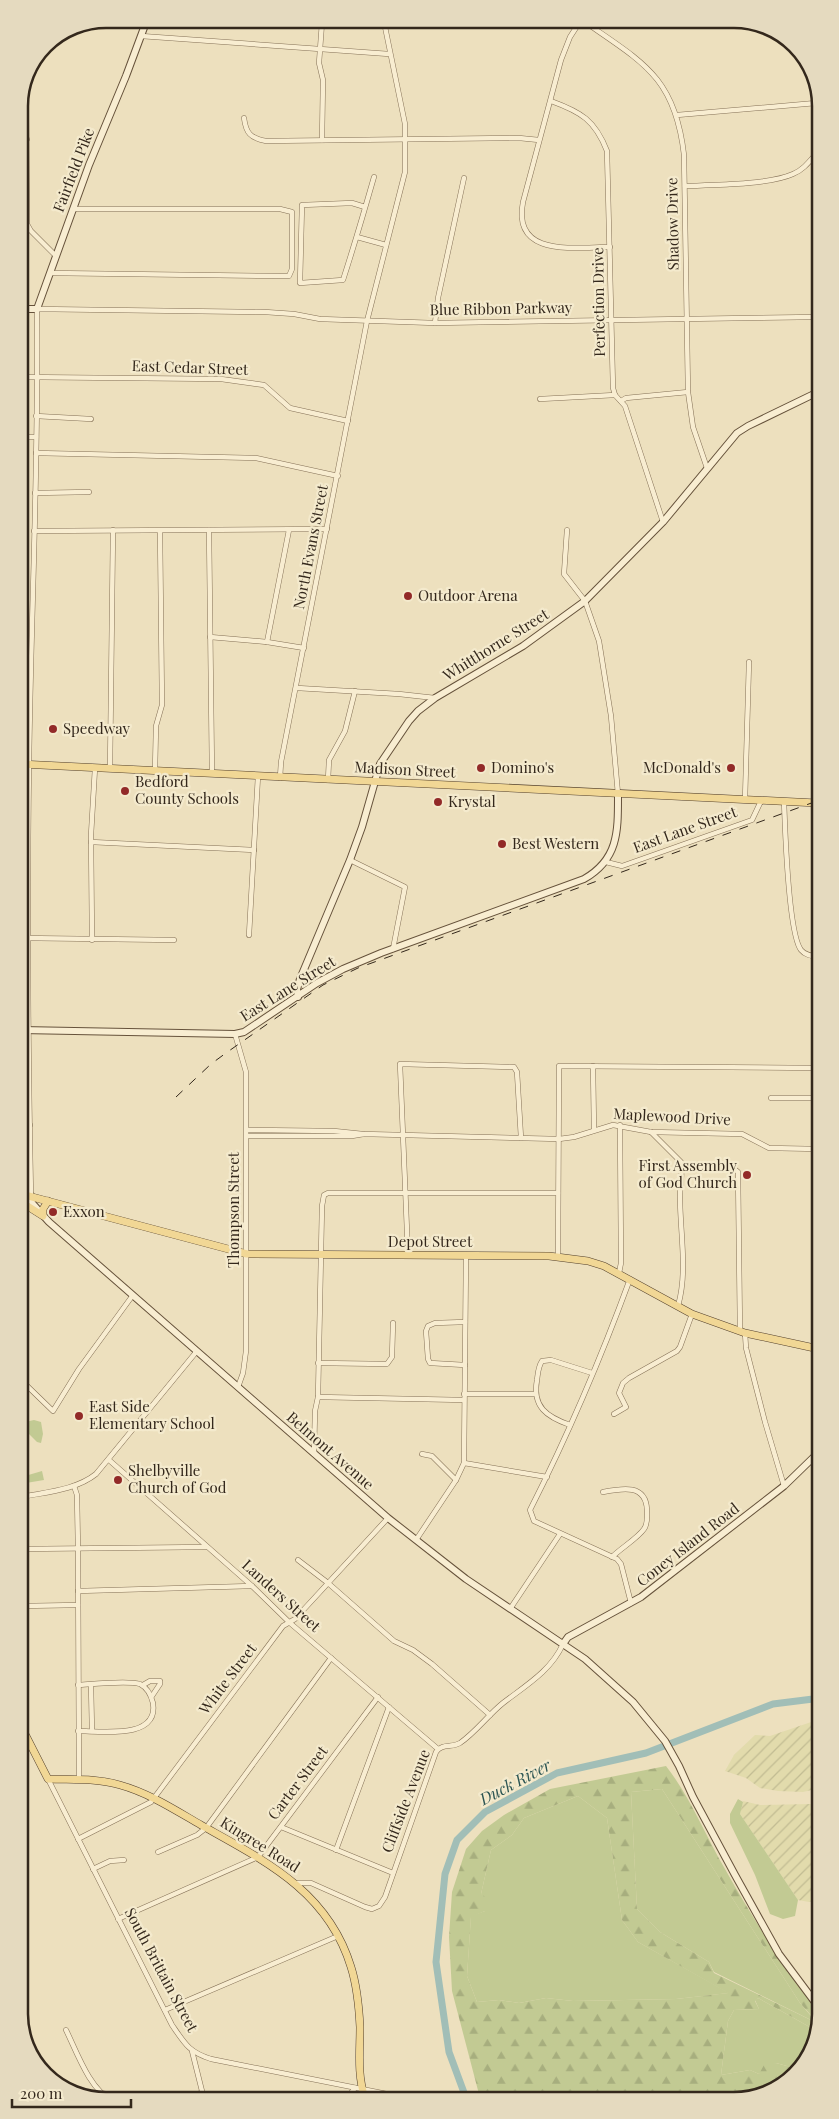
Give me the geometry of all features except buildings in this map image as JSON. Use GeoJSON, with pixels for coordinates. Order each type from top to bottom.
{"type":"FeatureCollection","features":[{"type":"Feature","properties":{"kind":"main road","name":"Madison Street"},"geometry":{"type":"LineString","coordinates":[[29,764],[280,778],[812,803]]}},
{"type":"Feature","properties":{"kind":"main road","name":"Depot Street"},"geometry":{"type":"LineString","coordinates":[[27,1195],[247,1254],[322,1256],[558,1256],[588,1261],[619,1273],[692,1314],[742,1332],[812,1347]]}},
{"type":"Feature","properties":{"kind":"main road"},"geometry":{"type":"LineString","coordinates":[[43,1216],[43,1209],[48,1201]]}},
{"type":"Feature","properties":{"kind":"main road"},"geometry":{"type":"LineString","coordinates":[[27,1206],[43,1216]]}},
{"type":"Feature","properties":{"kind":"main road","name":"South Brittain Street"},"geometry":{"type":"LineString","coordinates":[[27,1738],[48,1779]]}},
{"type":"Feature","properties":{"kind":"main road","name":"Kingree Road"},"geometry":{"type":"LineString","coordinates":[[48,1779],[79,1779],[120,1785],[154,1798],[258,1856],[296,1883],[326,1917],[338,1936],[350,1965],[359,2005],[360,2072],[358,2089],[360,2091]]}},
{"type":"Feature","properties":{"kind":"street","name":"Fairfield Pike"},"geometry":{"type":"LineString","coordinates":[[37,309],[38,300],[50,273],[55,255],[144,27]]}},
{"type":"Feature","properties":{"kind":"street"},"geometry":{"type":"LineString","coordinates":[[322,27],[319,63],[323,80],[322,140]]}},
{"type":"Feature","properties":{"kind":"street","name":"North Evans Street"},"geometry":{"type":"LineString","coordinates":[[280,778],[281,762],[297,688],[367,321],[405,172],[405,124],[385,27]]}},
{"type":"Feature","properties":{"kind":"street"},"geometry":{"type":"LineString","coordinates":[[576,28],[570,37],[561,60],[521,212],[523,224],[528,234],[536,242],[550,247],[610,247]]}},
{"type":"Feature","properties":{"kind":"street","name":"Shadow Drive"},"geometry":{"type":"LineString","coordinates":[[592,28],[635,57],[648,69],[663,87],[677,115],[684,155],[688,392],[693,427],[707,468]]}},
{"type":"Feature","properties":{"kind":"street"},"geometry":{"type":"LineString","coordinates":[[141,36],[389,54]]}},
{"type":"Feature","properties":{"kind":"street","name":"Perfection Drive"},"geometry":{"type":"LineString","coordinates":[[550,101],[580,113],[592,122],[600,133],[607,151],[613,388],[615,395]]}},
{"type":"Feature","properties":{"kind":"street"},"geometry":{"type":"LineString","coordinates":[[677,115],[812,103]]}},
{"type":"Feature","properties":{"kind":"street"},"geometry":{"type":"LineString","coordinates":[[244,118],[246,131],[258,140],[519,138],[539,140]]}},
{"type":"Feature","properties":{"kind":"street"},"geometry":{"type":"LineString","coordinates":[[685,186],[728,184],[784,177],[802,168],[812,158]]}},
{"type":"Feature","properties":{"kind":"street"},"geometry":{"type":"LineString","coordinates":[[365,207],[352,203],[302,205],[300,283],[343,280],[357,237],[374,177]]}},
{"type":"Feature","properties":{"kind":"street"},"geometry":{"type":"LineString","coordinates":[[434,323],[464,178]]}},
{"type":"Feature","properties":{"kind":"street"},"geometry":{"type":"LineString","coordinates":[[50,273],[289,276],[292,269],[292,212],[280,210],[73,209]]}},
{"type":"Feature","properties":{"kind":"street"},"geometry":{"type":"LineString","coordinates":[[28,226],[31,232],[55,255]]}},
{"type":"Feature","properties":{"kind":"street"},"geometry":{"type":"LineString","coordinates":[[357,237],[386,245]]}},
{"type":"Feature","properties":{"kind":"street"},"geometry":{"type":"LineString","coordinates":[[28,309],[37,309],[38,378],[29,764],[28,948]]}},
{"type":"Feature","properties":{"kind":"street","name":"Blue Ribbon Parkway"},"geometry":{"type":"LineString","coordinates":[[37,309],[265,312],[294,314],[320,319],[434,323],[812,317]]}},
{"type":"Feature","properties":{"kind":"street","name":"East Cedar Street"},"geometry":{"type":"LineString","coordinates":[[28,377],[221,380],[264,384],[290,408],[348,421]]}},
{"type":"Feature","properties":{"kind":"street"},"geometry":{"type":"LineString","coordinates":[[621,401],[626,398],[688,392]]}},
{"type":"Feature","properties":{"kind":"street"},"geometry":{"type":"LineString","coordinates":[[540,399],[615,395],[626,406],[663,522]]}},
{"type":"Feature","properties":{"kind":"street","name":"Whitthorne Street"},"geometry":{"type":"LineString","coordinates":[[298,997],[297,989],[300,979],[350,860],[362,827],[380,764],[387,751],[418,711],[435,698],[523,646],[585,601],[663,522],[743,428],[812,396]]}},
{"type":"Feature","properties":{"kind":"street"},"geometry":{"type":"LineString","coordinates":[[36,416],[91,419]]}},
{"type":"Feature","properties":{"kind":"street"},"geometry":{"type":"LineString","coordinates":[[28,437],[36,437]]}},
{"type":"Feature","properties":{"kind":"street"},"geometry":{"type":"LineString","coordinates":[[36,453],[256,458],[338,476]]}},
{"type":"Feature","properties":{"kind":"street"},"geometry":{"type":"LineString","coordinates":[[35,493],[89,492]]}},
{"type":"Feature","properties":{"kind":"street"},"geometry":{"type":"LineString","coordinates":[[34,531],[327,529]]}},
{"type":"Feature","properties":{"kind":"street"},"geometry":{"type":"LineString","coordinates":[[110,769],[113,530]]}},
{"type":"Feature","properties":{"kind":"street"},"geometry":{"type":"LineString","coordinates":[[209,530],[212,773]]}},
{"type":"Feature","properties":{"kind":"street"},"geometry":{"type":"LineString","coordinates":[[267,642],[289,530]]}},
{"type":"Feature","properties":{"kind":"street"},"geometry":{"type":"LineString","coordinates":[[567,530],[564,574],[585,601],[599,641],[611,716],[618,794]]}},
{"type":"Feature","properties":{"kind":"street"},"geometry":{"type":"LineString","coordinates":[[155,771],[156,726],[162,705],[160,531]]}},
{"type":"Feature","properties":{"kind":"street"},"geometry":{"type":"LineString","coordinates":[[210,637],[267,642],[304,648]]}},
{"type":"Feature","properties":{"kind":"street"},"geometry":{"type":"LineString","coordinates":[[744,800],[749,662]]}},
{"type":"Feature","properties":{"kind":"street"},"geometry":{"type":"LineString","coordinates":[[297,688],[435,698]]}},
{"type":"Feature","properties":{"kind":"street"},"geometry":{"type":"LineString","coordinates":[[328,780],[329,760],[345,731],[355,691]]}},
{"type":"Feature","properties":{"kind":"street"},"geometry":{"type":"LineString","coordinates":[[92,940],[92,842],[95,768]]}},
{"type":"Feature","properties":{"kind":"street"},"geometry":{"type":"LineString","coordinates":[[249,935],[258,776]]}},
{"type":"Feature","properties":{"kind":"street","name":"East Lane Street"},"geometry":{"type":"LineString","coordinates":[[28,1031],[235,1034],[244,1032],[317,983],[343,969],[593,874],[606,862],[612,852],[617,834],[618,794]]}},
{"type":"Feature","properties":{"kind":"street","name":"East Lane Street"},"geometry":{"type":"LineString","coordinates":[[606,862],[622,866],[752,820],[761,801]]}},
{"type":"Feature","properties":{"kind":"street"},"geometry":{"type":"LineString","coordinates":[[784,801],[790,892],[796,938],[801,950],[808,956],[812,956]]}},
{"type":"Feature","properties":{"kind":"street"},"geometry":{"type":"LineString","coordinates":[[92,842],[254,850]]}},
{"type":"Feature","properties":{"kind":"street"},"geometry":{"type":"LineString","coordinates":[[350,860],[405,888],[393,949]]}},
{"type":"Feature","properties":{"kind":"street"},"geometry":{"type":"LineString","coordinates":[[28,938],[174,940]]}},
{"type":"Feature","properties":{"kind":"street","name":"Thompson Street"},"geometry":{"type":"LineString","coordinates":[[235,1034],[246,1072],[247,1133],[246,1351],[243,1373],[238,1387]]}},
{"type":"Feature","properties":{"kind":"street"},"geometry":{"type":"LineString","coordinates":[[408,1255],[400,1064],[514,1067],[517,1072],[521,1138]]}},
{"type":"Feature","properties":{"kind":"street"},"geometry":{"type":"LineString","coordinates":[[558,1256],[559,1066],[812,1068]]}},
{"type":"Feature","properties":{"kind":"street"},"geometry":{"type":"LineString","coordinates":[[593,1066],[594,1130]]}},
{"type":"Feature","properties":{"kind":"street"},"geometry":{"type":"LineString","coordinates":[[27,1086],[31,1196]]}},
{"type":"Feature","properties":{"kind":"street"},"geometry":{"type":"LineString","coordinates":[[770,1098],[812,1098]]}},
{"type":"Feature","properties":{"kind":"street"},"geometry":{"type":"LineString","coordinates":[[619,1273],[621,1263],[620,1124]]}},
{"type":"Feature","properties":{"kind":"street","name":"Maplewood Drive"},"geometry":{"type":"LineString","coordinates":[[247,1133],[559,1139],[574,1137],[620,1124],[651,1132],[742,1134],[769,1148],[812,1150]]}},
{"type":"Feature","properties":{"kind":"street"},"geometry":{"type":"LineString","coordinates":[[651,1132],[681,1162],[682,1167],[680,1197],[682,1278],[678,1306]]}},
{"type":"Feature","properties":{"kind":"street"},"geometry":{"type":"LineString","coordinates":[[682,1167],[733,1168],[738,1172],[742,1332],[784,1486]]}},
{"type":"Feature","properties":{"kind":"street"},"geometry":{"type":"LineString","coordinates":[[314,1454],[315,1411],[318,1397],[322,1206],[324,1195],[328,1193],[558,1193]]}},
{"type":"Feature","properties":{"kind":"street","name":"Belmont Avenue"},"geometry":{"type":"LineString","coordinates":[[31,1196],[32,1203],[43,1216],[388,1518],[466,1579],[585,1660],[633,1702],[664,1741],[680,1766],[693,1797],[780,1954],[812,1998]]}},
{"type":"Feature","properties":{"kind":"street"},"geometry":{"type":"LineString","coordinates":[[416,1540],[456,1480],[464,1463],[466,1255]]}},
{"type":"Feature","properties":{"kind":"street"},"geometry":{"type":"LineString","coordinates":[[630,1279],[570,1426],[530,1510],[530,1514],[534,1521],[612,1557],[621,1564],[631,1603]]}},
{"type":"Feature","properties":{"kind":"street"},"geometry":{"type":"LineString","coordinates":[[27,1386],[53,1411],[80,1369],[133,1295]]}},
{"type":"Feature","properties":{"kind":"street"},"geometry":{"type":"LineString","coordinates":[[614,1414],[626,1407],[619,1393],[623,1383],[676,1351],[680,1347],[692,1314]]}},
{"type":"Feature","properties":{"kind":"street"},"geometry":{"type":"LineString","coordinates":[[318,1362],[387,1364],[392,1357],[393,1322]]}},
{"type":"Feature","properties":{"kind":"street"},"geometry":{"type":"LineString","coordinates":[[464,1366],[430,1363],[426,1331],[428,1326],[435,1323],[465,1322]]}},
{"type":"Feature","properties":{"kind":"street"},"geometry":{"type":"LineString","coordinates":[[27,1496],[74,1486],[91,1479],[109,1460],[197,1351]]}},
{"type":"Feature","properties":{"kind":"street"},"geometry":{"type":"LineString","coordinates":[[570,1426],[547,1415],[534,1394],[539,1367],[545,1360],[551,1360],[592,1374]]}},
{"type":"Feature","properties":{"kind":"street"},"geometry":{"type":"LineString","coordinates":[[464,1394],[534,1394]]}},
{"type":"Feature","properties":{"kind":"street"},"geometry":{"type":"LineString","coordinates":[[318,1397],[464,1400]]}},
{"type":"Feature","properties":{"kind":"street"},"geometry":{"type":"LineString","coordinates":[[422,1454],[432,1456],[456,1480]]}},
{"type":"Feature","properties":{"kind":"street","name":"Coney Island Road"},"geometry":{"type":"LineString","coordinates":[[563,1644],[568,1637],[631,1603],[648,1591],[784,1486],[812,1459]]}},
{"type":"Feature","properties":{"kind":"street","name":"Landers Street"},"geometry":{"type":"LineString","coordinates":[[109,1460],[252,1586],[290,1623],[438,1749]]}},
{"type":"Feature","properties":{"kind":"street"},"geometry":{"type":"LineString","coordinates":[[464,1463],[547,1477]]}},
{"type":"Feature","properties":{"kind":"street"},"geometry":{"type":"LineString","coordinates":[[74,1486],[77,1495],[78,1549],[79,1779]]}},
{"type":"Feature","properties":{"kind":"street"},"geometry":{"type":"LineString","coordinates":[[603,1492],[612,1490],[639,1491],[644,1494],[647,1504],[644,1529],[612,1557]]}},
{"type":"Feature","properties":{"kind":"street","name":"White Street"},"geometry":{"type":"LineString","coordinates":[[78,1839],[143,1807],[154,1798],[283,1626],[290,1623],[388,1518]]}},
{"type":"Feature","properties":{"kind":"street"},"geometry":{"type":"LineString","coordinates":[[510,1609],[560,1534]]}},
{"type":"Feature","properties":{"kind":"street"},"geometry":{"type":"LineString","coordinates":[[27,1549],[207,1547]]}},
{"type":"Feature","properties":{"kind":"street"},"geometry":{"type":"LineString","coordinates":[[298,1560],[328,1583],[394,1641],[413,1650],[432,1664],[490,1715]]}},
{"type":"Feature","properties":{"kind":"street"},"geometry":{"type":"LineString","coordinates":[[78,1591],[252,1586]]}},
{"type":"Feature","properties":{"kind":"street"},"geometry":{"type":"LineString","coordinates":[[27,1606],[78,1605]]}},
{"type":"Feature","properties":{"kind":"street","name":"Cliffside Avenue"},"geometry":{"type":"LineString","coordinates":[[296,1883],[311,1884],[372,1909],[380,1906],[438,1749],[459,1744],[490,1715],[537,1678],[556,1656],[563,1644]]}},
{"type":"Feature","properties":{"kind":"street"},"geometry":{"type":"LineString","coordinates":[[158,1852],[197,1835],[206,1828],[331,1658]]}},
{"type":"Feature","properties":{"kind":"street"},"geometry":{"type":"LineString","coordinates":[[78,1731],[134,1730],[145,1726],[152,1712],[152,1696],[160,1681],[150,1681],[142,1685]]}},
{"type":"Feature","properties":{"kind":"street"},"geometry":{"type":"LineString","coordinates":[[78,1685],[134,1683],[142,1685],[152,1696]]}},
{"type":"Feature","properties":{"kind":"street"},"geometry":{"type":"LineString","coordinates":[[91,1685],[92,1731]]}},
{"type":"Feature","properties":{"kind":"street","name":"Carter Street"},"geometry":{"type":"LineString","coordinates":[[118,1919],[258,1856],[378,1696]]}},
{"type":"Feature","properties":{"kind":"street"},"geometry":{"type":"LineString","coordinates":[[336,1850],[389,1707]]}},
{"type":"Feature","properties":{"kind":"street","name":"South Brittain Street"},"geometry":{"type":"LineString","coordinates":[[48,1779],[172,2025],[192,2051],[212,2059],[371,2091]]}},
{"type":"Feature","properties":{"kind":"street"},"geometry":{"type":"LineString","coordinates":[[281,1827],[393,1873]]}},
{"type":"Feature","properties":{"kind":"street"},"geometry":{"type":"LineString","coordinates":[[93,1869],[110,1861],[124,1860]]}},
{"type":"Feature","properties":{"kind":"street"},"geometry":{"type":"LineString","coordinates":[[166,2010],[338,1936]]}},
{"type":"Feature","properties":{"kind":"street"},"geometry":{"type":"LineString","coordinates":[[66,2030],[83,2066],[95,2086],[101,2091]]}},
{"type":"Feature","properties":{"kind":"street"},"geometry":{"type":"LineString","coordinates":[[192,2051],[201,2091]]}},
{"type":"Feature","properties":{"kind":"shaded area"},"geometry":{"type":"Polygon","coordinates":[[[812,1722],[812,1790],[803,1792],[760,1788],[746,1778],[725,1771],[734,1755],[755,1735],[770,1736],[812,1722]]]}},
{"type":"Feature","properties":{"kind":"shaded area"},"geometry":{"type":"Polygon","coordinates":[[[743,1801],[760,1805],[812,1804],[812,1901],[798,1900],[740,1814],[743,1801]]]}},
{"type":"Feature","properties":{"kind":"green space"},"geometry":{"type":"Polygon","coordinates":[[[34,1420],[41,1422],[43,1434],[41,1443],[37,1442],[27,1432],[27,1421],[34,1420]]]}},
{"type":"Feature","properties":{"kind":"green space"},"geometry":{"type":"Polygon","coordinates":[[[42,1471],[44,1480],[27,1483],[27,1475],[42,1471]]]}},
{"type":"Feature","properties":{"kind":"green space"},"geometry":{"type":"Polygon","coordinates":[[[666,1766],[683,1791],[758,1925],[812,2003],[812,2016],[800,2003],[662,1789],[631,1792],[637,1909],[660,1932],[709,1962],[714,1973],[811,2020],[810,2027],[758,1998],[755,2001],[759,2009],[734,2010],[728,2021],[721,2075],[750,2070],[759,2074],[764,2065],[776,2063],[791,2067],[789,2069],[768,2083],[743,2091],[733,2092],[478,2092],[452,1991],[449,1937],[452,1892],[466,1849],[482,1831],[504,1815],[550,1789],[666,1766]],[[578,1796],[524,1818],[512,1835],[491,1850],[481,1894],[490,1900],[485,1911],[471,1917],[467,1976],[477,2002],[499,2000],[519,2003],[546,1998],[573,2001],[676,1999],[728,1993],[638,1942],[622,1920],[607,1818],[578,1796]]]}},
{"type":"Feature","properties":{"kind":"green space"},"geometry":{"type":"Polygon","coordinates":[[[662,1789],[800,2003],[812,2017],[811,2020],[714,1972],[709,1962],[660,1932],[637,1909],[631,1792],[662,1789]]]}},
{"type":"Feature","properties":{"kind":"green space"},"geometry":{"type":"Polygon","coordinates":[[[578,1796],[607,1818],[622,1920],[638,1942],[729,1993],[676,1999],[573,2001],[546,1998],[519,2003],[499,2000],[477,2002],[467,1976],[471,1916],[485,1911],[481,1894],[491,1850],[512,1835],[524,1818],[578,1796]]]}},
{"type":"Feature","properties":{"kind":"green space"},"geometry":{"type":"Polygon","coordinates":[[[738,1799],[743,1802],[740,1814],[798,1900],[795,1916],[783,1919],[770,1914],[755,1875],[730,1823],[730,1814],[738,1799]]]}},
{"type":"Feature","properties":{"kind":"green space"},"geometry":{"type":"Polygon","coordinates":[[[758,1998],[810,2027],[803,2048],[791,2067],[776,2063],[759,2074],[750,2070],[721,2075],[728,2021],[734,2010],[759,2009],[755,2000],[758,1998]]]}},
{"type":"Feature","properties":{"kind":"waterway","name":"Duck River"},"geometry":{"type":"LineString","coordinates":[[464,2092],[449,2052],[436,1962],[445,1874],[457,1840],[485,1812],[557,1773],[646,1753],[773,1704],[812,1699]]}},
{"type":"Feature","properties":{"kind":"railway"},"geometry":{"type":"LineString","coordinates":[[176,1097],[211,1064],[226,1053],[323,985],[358,968],[812,803]]}},
{"type":"Feature","properties":{"kind":"place","name":"Outdoor Arena"},"geometry":{"type":"Point","coordinates":[408,596]}},
{"type":"Feature","properties":{"kind":"place","name":"Speedway"},"geometry":{"type":"Point","coordinates":[53,729]}},
{"type":"Feature","properties":{"kind":"place","name":"Domino's"},"geometry":{"type":"Point","coordinates":[481,768]}},
{"type":"Feature","properties":{"kind":"place","name":"McDonald's"},"geometry":{"type":"Point","coordinates":[731,768]}},
{"type":"Feature","properties":{"kind":"place","name":"Bedford County Schools"},"geometry":{"type":"Point","coordinates":[125,791]}},
{"type":"Feature","properties":{"kind":"place","name":"Krystal"},"geometry":{"type":"Point","coordinates":[438,802]}},
{"type":"Feature","properties":{"kind":"place","name":"Best Western"},"geometry":{"type":"Point","coordinates":[502,844]}},
{"type":"Feature","properties":{"kind":"place","name":"First Assembly of God Church"},"geometry":{"type":"Point","coordinates":[747,1175]}},
{"type":"Feature","properties":{"kind":"place","name":"Exxon"},"geometry":{"type":"Point","coordinates":[53,1212]}},
{"type":"Feature","properties":{"kind":"place","name":"East Side Elementary School"},"geometry":{"type":"Point","coordinates":[79,1416]}},
{"type":"Feature","properties":{"kind":"place","name":"Shelbyville Church of God"},"geometry":{"type":"Point","coordinates":[118,1480]}}]}
